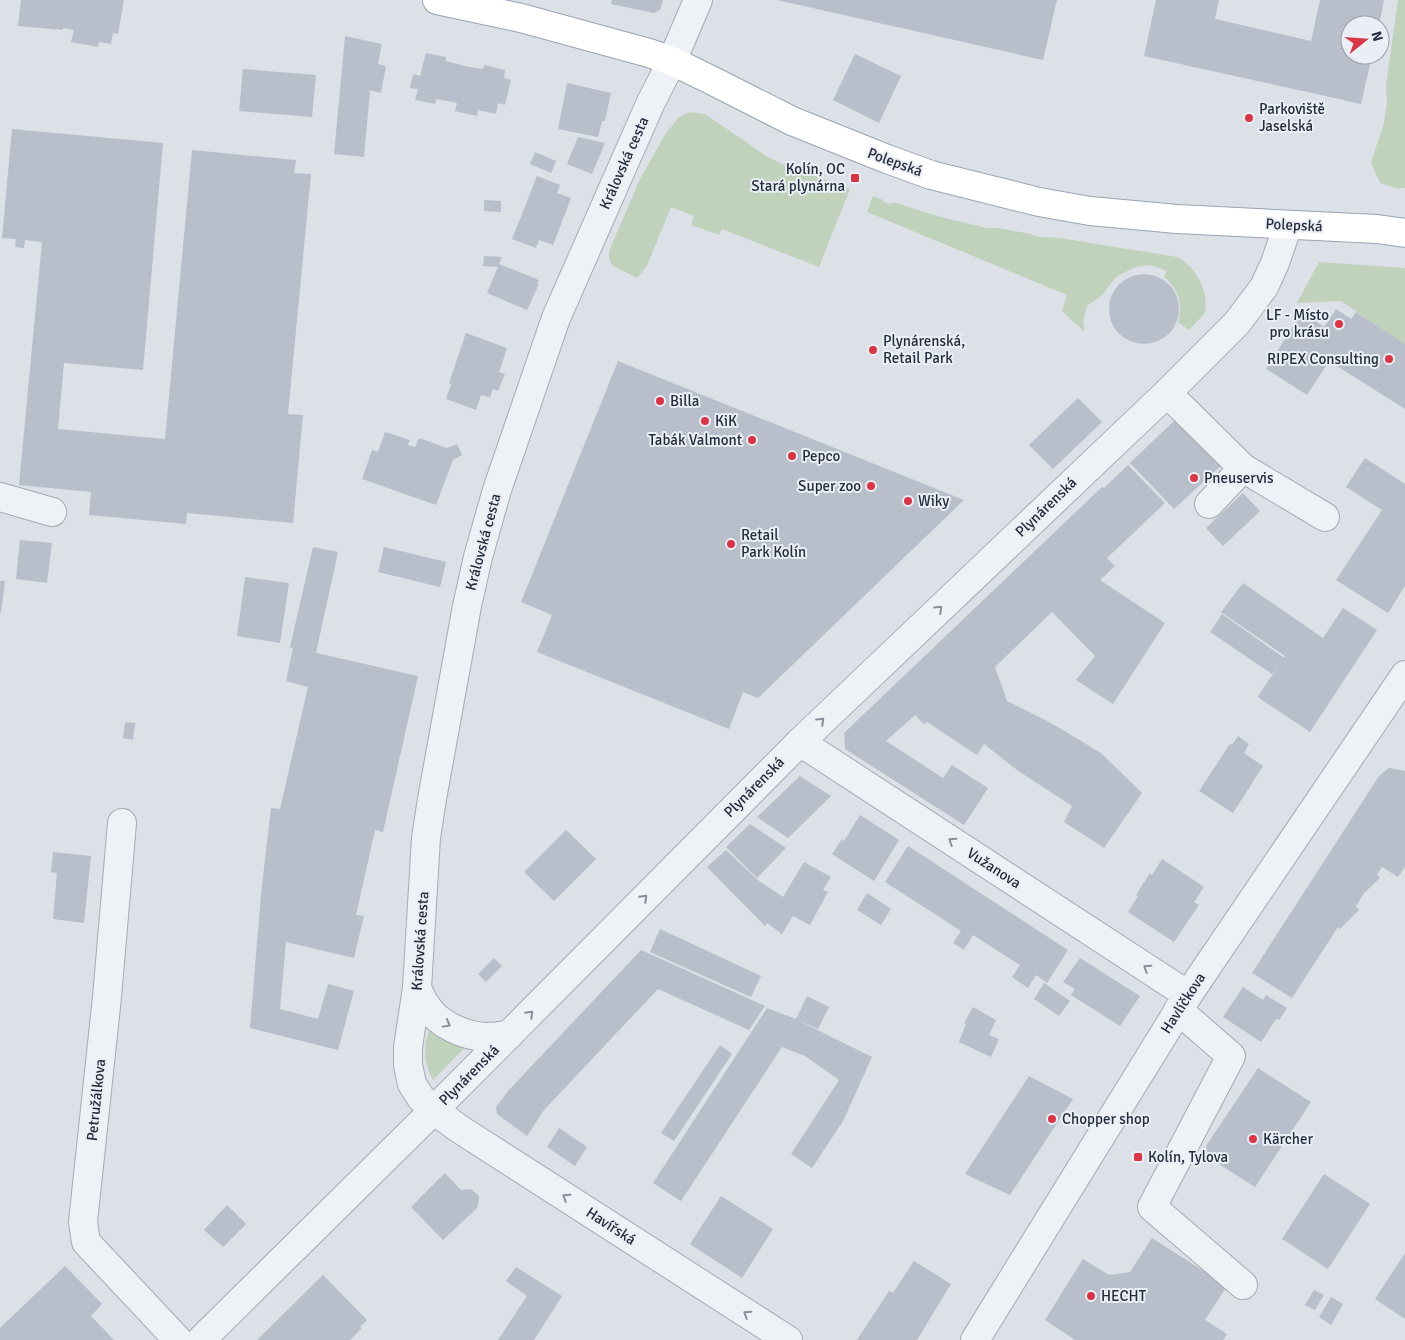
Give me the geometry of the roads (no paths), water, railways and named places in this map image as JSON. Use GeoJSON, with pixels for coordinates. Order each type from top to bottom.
{"type":"FeatureCollection","features":[{"type":"Feature","properties":{"kind":"main road","name":"Polepská"},"geometry":{"type":"LineString","coordinates":[[437,0],[557,28],[649,53],[672,61],[807,127],[851,146],[931,175],[1039,202],[1090,211],[1186,219],[1377,229],[1405,233]]}},
{"type":"Feature","properties":{"kind":"main road"},"geometry":{"type":"LineString","coordinates":[[1377,229],[1405,220]]}},
{"type":"Feature","properties":{"kind":"main road","name":"Polepská"},"geometry":{"type":"LineString","coordinates":[[1377,229],[1405,227]]}},
{"type":"Feature","properties":{"kind":"main road"},"geometry":{"type":"LineString","coordinates":[[1377,229],[1405,237]]}},
{"type":"Feature","properties":{"kind":"street","name":"Královská cesta"},"geometry":{"type":"LineString","coordinates":[[434,1110],[421,1098],[412,1084],[408,1065],[408,1048],[417,988],[426,838],[467,606],[478,557],[497,490],[556,318],[698,0]]}},
{"type":"Feature","properties":{"kind":"street","name":"Plynárenská"},"geometry":{"type":"LineString","coordinates":[[201,1340],[434,1110],[800,742],[1167,393],[1237,322],[1264,287],[1276,263],[1288,225]]}},
{"type":"Feature","properties":{"kind":"street"},"geometry":{"type":"LineString","coordinates":[[1167,393],[1243,468],[1325,517]]}},
{"type":"Feature","properties":{"kind":"street"},"geometry":{"type":"LineString","coordinates":[[1209,504],[1243,468]]}},
{"type":"Feature","properties":{"kind":"street"},"geometry":{"type":"LineString","coordinates":[[0,497],[52,512]]}},
{"type":"Feature","properties":{"kind":"street","name":"Havlíčkova"},"geometry":{"type":"LineString","coordinates":[[975,1340],[1183,1002],[1405,674]]}},
{"type":"Feature","properties":{"kind":"street","name":"Vužanova"},"geometry":{"type":"LineString","coordinates":[[800,742],[1183,1002],[1231,1056],[1152,1207],[1242,1285]]}},
{"type":"Feature","properties":{"kind":"street","name":"Petružálkova"},"geometry":{"type":"LineString","coordinates":[[122,823],[107,997],[83,1222],[86,1242],[178,1340]]}},
{"type":"Feature","properties":{"kind":"street"},"geometry":{"type":"LineString","coordinates":[[417,988],[426,1006],[434,1016],[446,1025],[466,1033],[485,1037],[509,1035]]}},
{"type":"Feature","properties":{"kind":"street","name":"Havířská"},"geometry":{"type":"LineString","coordinates":[[434,1110],[458,1128],[788,1340]]}},
{"type":"Feature","properties":{"kind":"place","name":"Parkoviště Jaselská"},"geometry":{"type":"Point","coordinates":[1249,118]}},
{"type":"Feature","properties":{"kind":"place","name":"Kolín, OC Stará plynárna"},"geometry":{"type":"Point","coordinates":[855,178]}},
{"type":"Feature","properties":{"kind":"place","name":"LF - Místo pro krásu"},"geometry":{"type":"Point","coordinates":[1339,324]}},
{"type":"Feature","properties":{"kind":"place","name":"Plynárenská, Retail Park"},"geometry":{"type":"Point","coordinates":[873,350]}},
{"type":"Feature","properties":{"kind":"place","name":"RIPEX Consulting"},"geometry":{"type":"Point","coordinates":[1389,359]}},
{"type":"Feature","properties":{"kind":"place","name":"Billa"},"geometry":{"type":"Point","coordinates":[660,401]}},
{"type":"Feature","properties":{"kind":"place","name":"KiK"},"geometry":{"type":"Point","coordinates":[705,421]}},
{"type":"Feature","properties":{"kind":"place","name":"Tabák Valmont"},"geometry":{"type":"Point","coordinates":[752,440]}},
{"type":"Feature","properties":{"kind":"place","name":"Pepco"},"geometry":{"type":"Point","coordinates":[792,456]}},
{"type":"Feature","properties":{"kind":"place","name":"Pneuservis"},"geometry":{"type":"Point","coordinates":[1194,478]}},
{"type":"Feature","properties":{"kind":"place","name":"Super zoo"},"geometry":{"type":"Point","coordinates":[871,486]}},
{"type":"Feature","properties":{"kind":"place","name":"Wiky"},"geometry":{"type":"Point","coordinates":[908,501]}},
{"type":"Feature","properties":{"kind":"place","name":"Retail Park Kolín"},"geometry":{"type":"Point","coordinates":[731,544]}},
{"type":"Feature","properties":{"kind":"place","name":"Chopper shop"},"geometry":{"type":"Point","coordinates":[1052,1119]}},
{"type":"Feature","properties":{"kind":"place","name":"Kärcher"},"geometry":{"type":"Point","coordinates":[1253,1139]}},
{"type":"Feature","properties":{"kind":"place","name":"Kolín, Tylova"},"geometry":{"type":"Point","coordinates":[1138,1157]}},
{"type":"Feature","properties":{"kind":"place","name":"HECHT"},"geometry":{"type":"Point","coordinates":[1091,1296]}}]}
